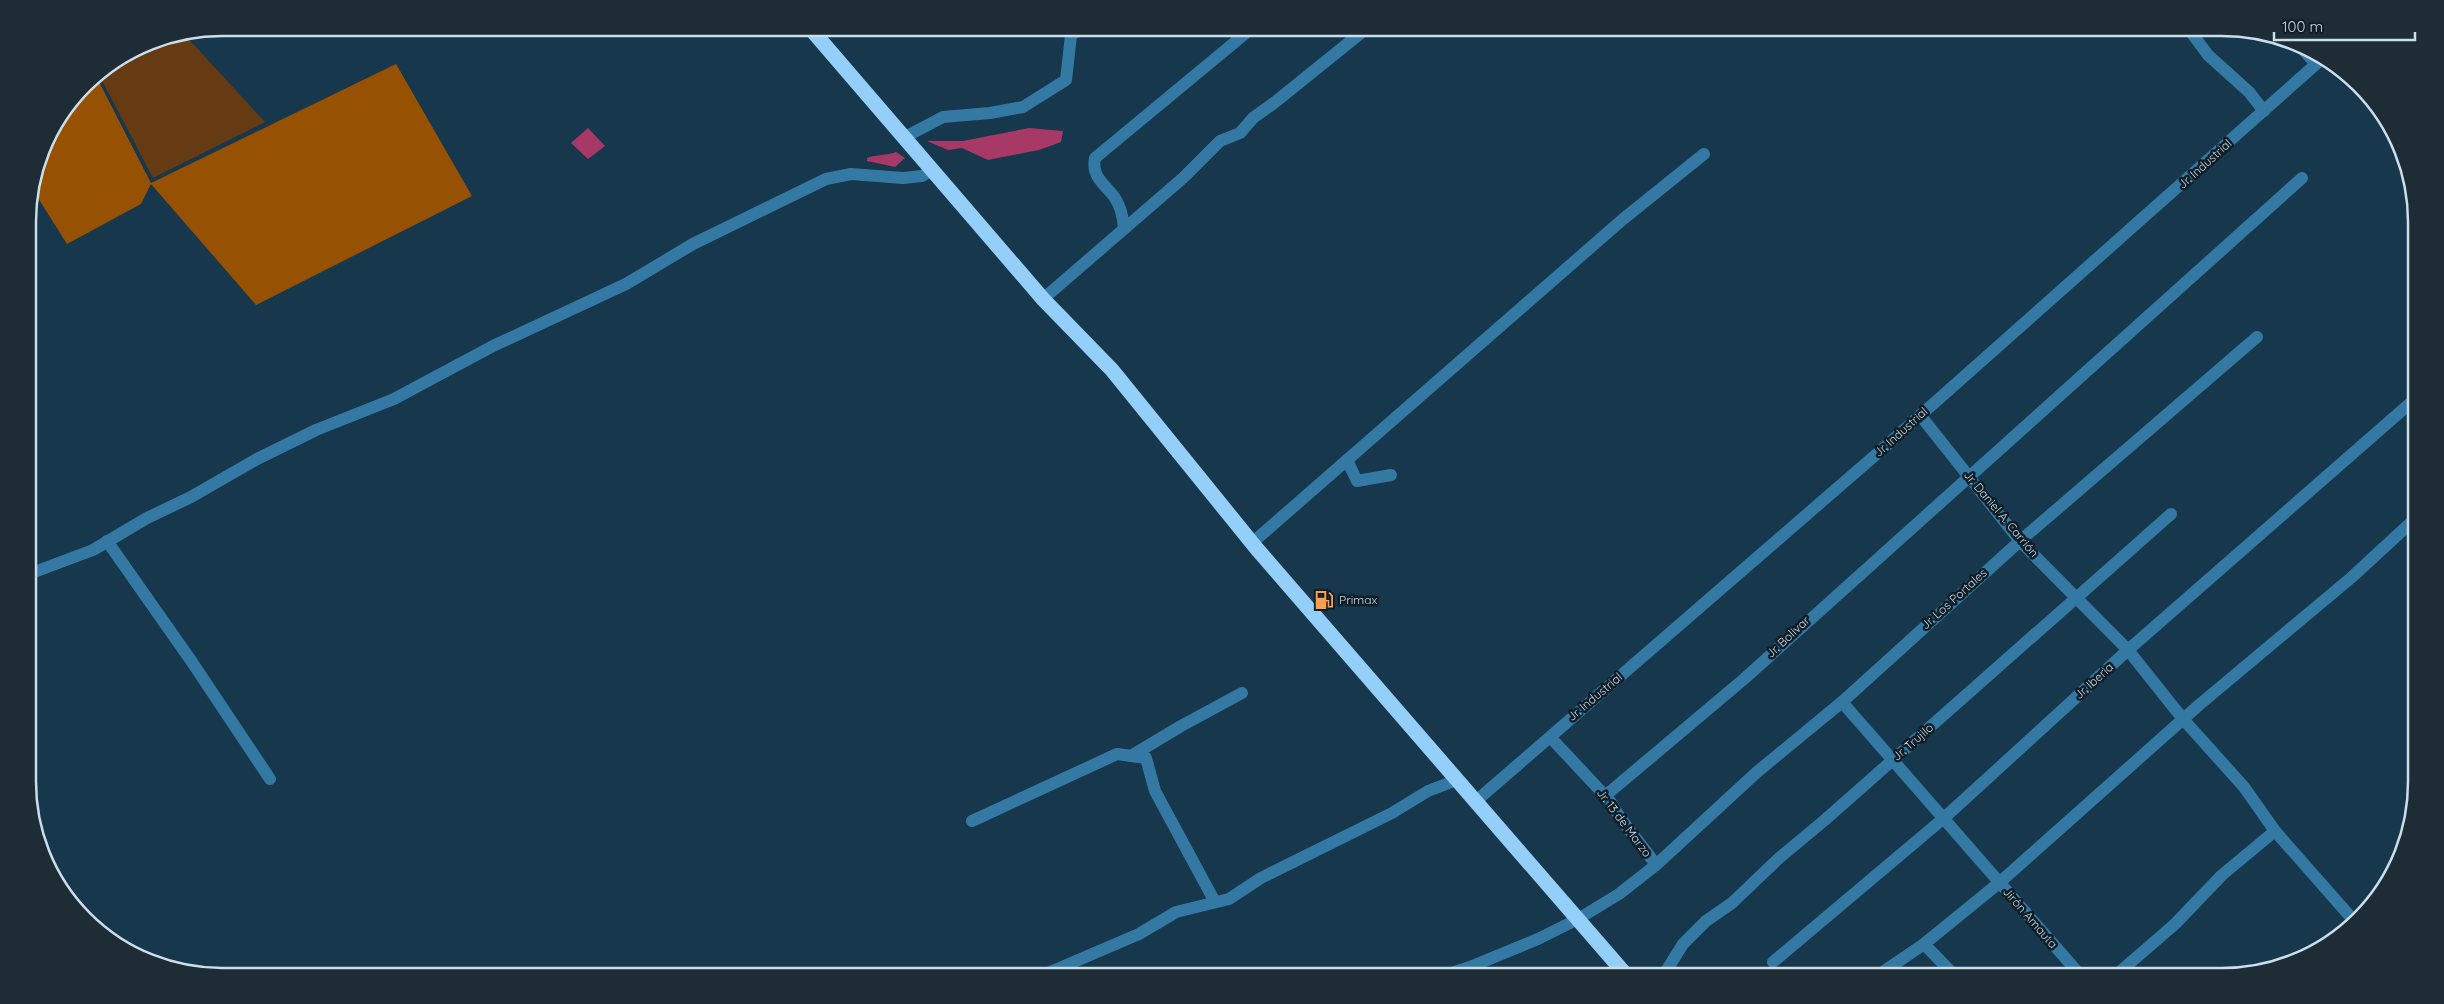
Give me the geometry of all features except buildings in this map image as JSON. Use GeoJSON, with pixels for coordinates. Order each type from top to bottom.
{"type":"FeatureCollection","features":[{"type":"Feature","properties":{"kind":"highway"},"geometry":{"type":"LineString","coordinates":[[817,36],[1043,299],[1118,377],[1252,542],[1620,968]]}},
{"type":"Feature","properties":{"kind":"street"},"geometry":{"type":"LineString","coordinates":[[905,137],[943,117],[990,113],[1023,107],[1066,80],[1071,36]]}},
{"type":"Feature","properties":{"kind":"street"},"geometry":{"type":"LineString","coordinates":[[1124,228],[1123,215],[1116,199],[1097,177],[1093,168],[1095,158],[1242,36]]}},
{"type":"Feature","properties":{"kind":"street"},"geometry":{"type":"LineString","coordinates":[[1043,299],[1189,172],[1220,141],[1240,132],[1253,118],[1274,104],[1357,36]]}},
{"type":"Feature","properties":{"kind":"street"},"geometry":{"type":"LineString","coordinates":[[2194,36],[2208,54],[2249,92],[2264,111]]}},
{"type":"Feature","properties":{"kind":"street","name":"Jr. Industrial"},"geometry":{"type":"LineString","coordinates":[[1476,801],[1551,738],[1556,730],[1731,582],[2318,63]]}},
{"type":"Feature","properties":{"kind":"street"},"geometry":{"type":"LineString","coordinates":[[1252,542],[1622,220],[1704,154]]}},
{"type":"Feature","properties":{"kind":"street"},"geometry":{"type":"LineString","coordinates":[[36,571],[93,550],[146,518],[191,497],[256,459],[316,430],[394,399],[493,346],[626,284],[693,244],[826,179],[851,174],[903,178],[922,176],[933,170]]}},
{"type":"Feature","properties":{"kind":"street","name":"Jr. Bolivar"},"geometry":{"type":"LineString","coordinates":[[1605,796],[1744,679],[1800,626],[1970,478],[2302,178]]}},
{"type":"Feature","properties":{"kind":"street","name":"Jr. Los Portales"},"geometry":{"type":"LineString","coordinates":[[1467,968],[1538,939],[1578,919],[1619,894],[1656,865],[1757,772],[1842,702],[2020,540],[2258,337]]}},
{"type":"Feature","properties":{"kind":"street","name":"Jr. Iberia"},"geometry":{"type":"LineString","coordinates":[[1773,962],[1944,818],[2128,650],[2408,406]]}},
{"type":"Feature","properties":{"kind":"street","name":"Jr. Daniel A. Carrión"},"geometry":{"type":"LineString","coordinates":[[1920,416],[2020,540],[2128,650],[2183,719],[2244,787],[2275,831],[2350,916]]}},
{"type":"Feature","properties":{"kind":"street"},"geometry":{"type":"LineString","coordinates":[[1347,460],[1356,483],[1391,475]]}},
{"type":"Feature","properties":{"kind":"street","name":"Jr. Trujilo"},"geometry":{"type":"LineString","coordinates":[[1668,968],[1683,944],[1706,921],[1732,903],[1778,859],[2171,514]]}},
{"type":"Feature","properties":{"kind":"street"},"geometry":{"type":"LineString","coordinates":[[1889,968],[1924,944],[2000,883],[2183,719],[2352,577],[2408,525]]}},
{"type":"Feature","properties":{"kind":"street"},"geometry":{"type":"LineString","coordinates":[[107,541],[192,662],[270,779]]}},
{"type":"Feature","properties":{"kind":"street"},"geometry":{"type":"LineString","coordinates":[[1131,756],[1242,693]]}},
{"type":"Feature","properties":{"kind":"street","name":"Jirón Amauta"},"geometry":{"type":"LineString","coordinates":[[1842,702],[2074,968]]}},
{"type":"Feature","properties":{"kind":"street","name":"Jr. 13 de Marzo"},"geometry":{"type":"LineString","coordinates":[[1551,738],[1605,796],[1656,865]]}},
{"type":"Feature","properties":{"kind":"street"},"geometry":{"type":"LineString","coordinates":[[972,821],[1117,754],[1146,758],[1155,791],[1215,902]]}},
{"type":"Feature","properties":{"kind":"street"},"geometry":{"type":"LineString","coordinates":[[1060,968],[1139,934],[1176,912],[1229,899],[1261,878],[1392,813],[1428,791],[1457,780]]}},
{"type":"Feature","properties":{"kind":"street"},"geometry":{"type":"LineString","coordinates":[[2124,968],[2174,924],[2222,875],[2275,831]]}},
{"type":"Feature","properties":{"kind":"street"},"geometry":{"type":"LineString","coordinates":[[1924,944],[1947,968]]}},
{"type":"Feature","properties":{"kind":"shaded area"},"geometry":{"type":"Polygon","coordinates":[[[189,39],[265,122],[153,178],[102,80],[140,55],[163,46],[189,39]]]}},
{"type":"Feature","properties":{"kind":"shaded area"},"geometry":{"type":"Polygon","coordinates":[[[396,64],[472,196],[256,305],[151,184],[141,204],[67,244],[38,198],[46,163],[55,140],[75,109],[99,83],[151,183],[396,64]]]}},
{"type":"Feature","properties":{"kind":"shaded area"},"geometry":{"type":"Polygon","coordinates":[[[588,128],[605,146],[588,159],[571,143],[588,128]]]}},
{"type":"Feature","properties":{"kind":"shaded area"},"geometry":{"type":"Polygon","coordinates":[[[1029,128],[1063,131],[1061,142],[1039,150],[988,160],[962,148],[948,150],[927,141],[963,141],[1029,128]]]}},
{"type":"Feature","properties":{"kind":"shaded area"},"geometry":{"type":"Polygon","coordinates":[[[896,152],[905,158],[895,167],[867,161],[867,158],[896,152]]]}},
{"type":"Feature","properties":{"kind":"place","name":"Primax"},"geometry":{"type":"Point","coordinates":[1324,600]}}]}
